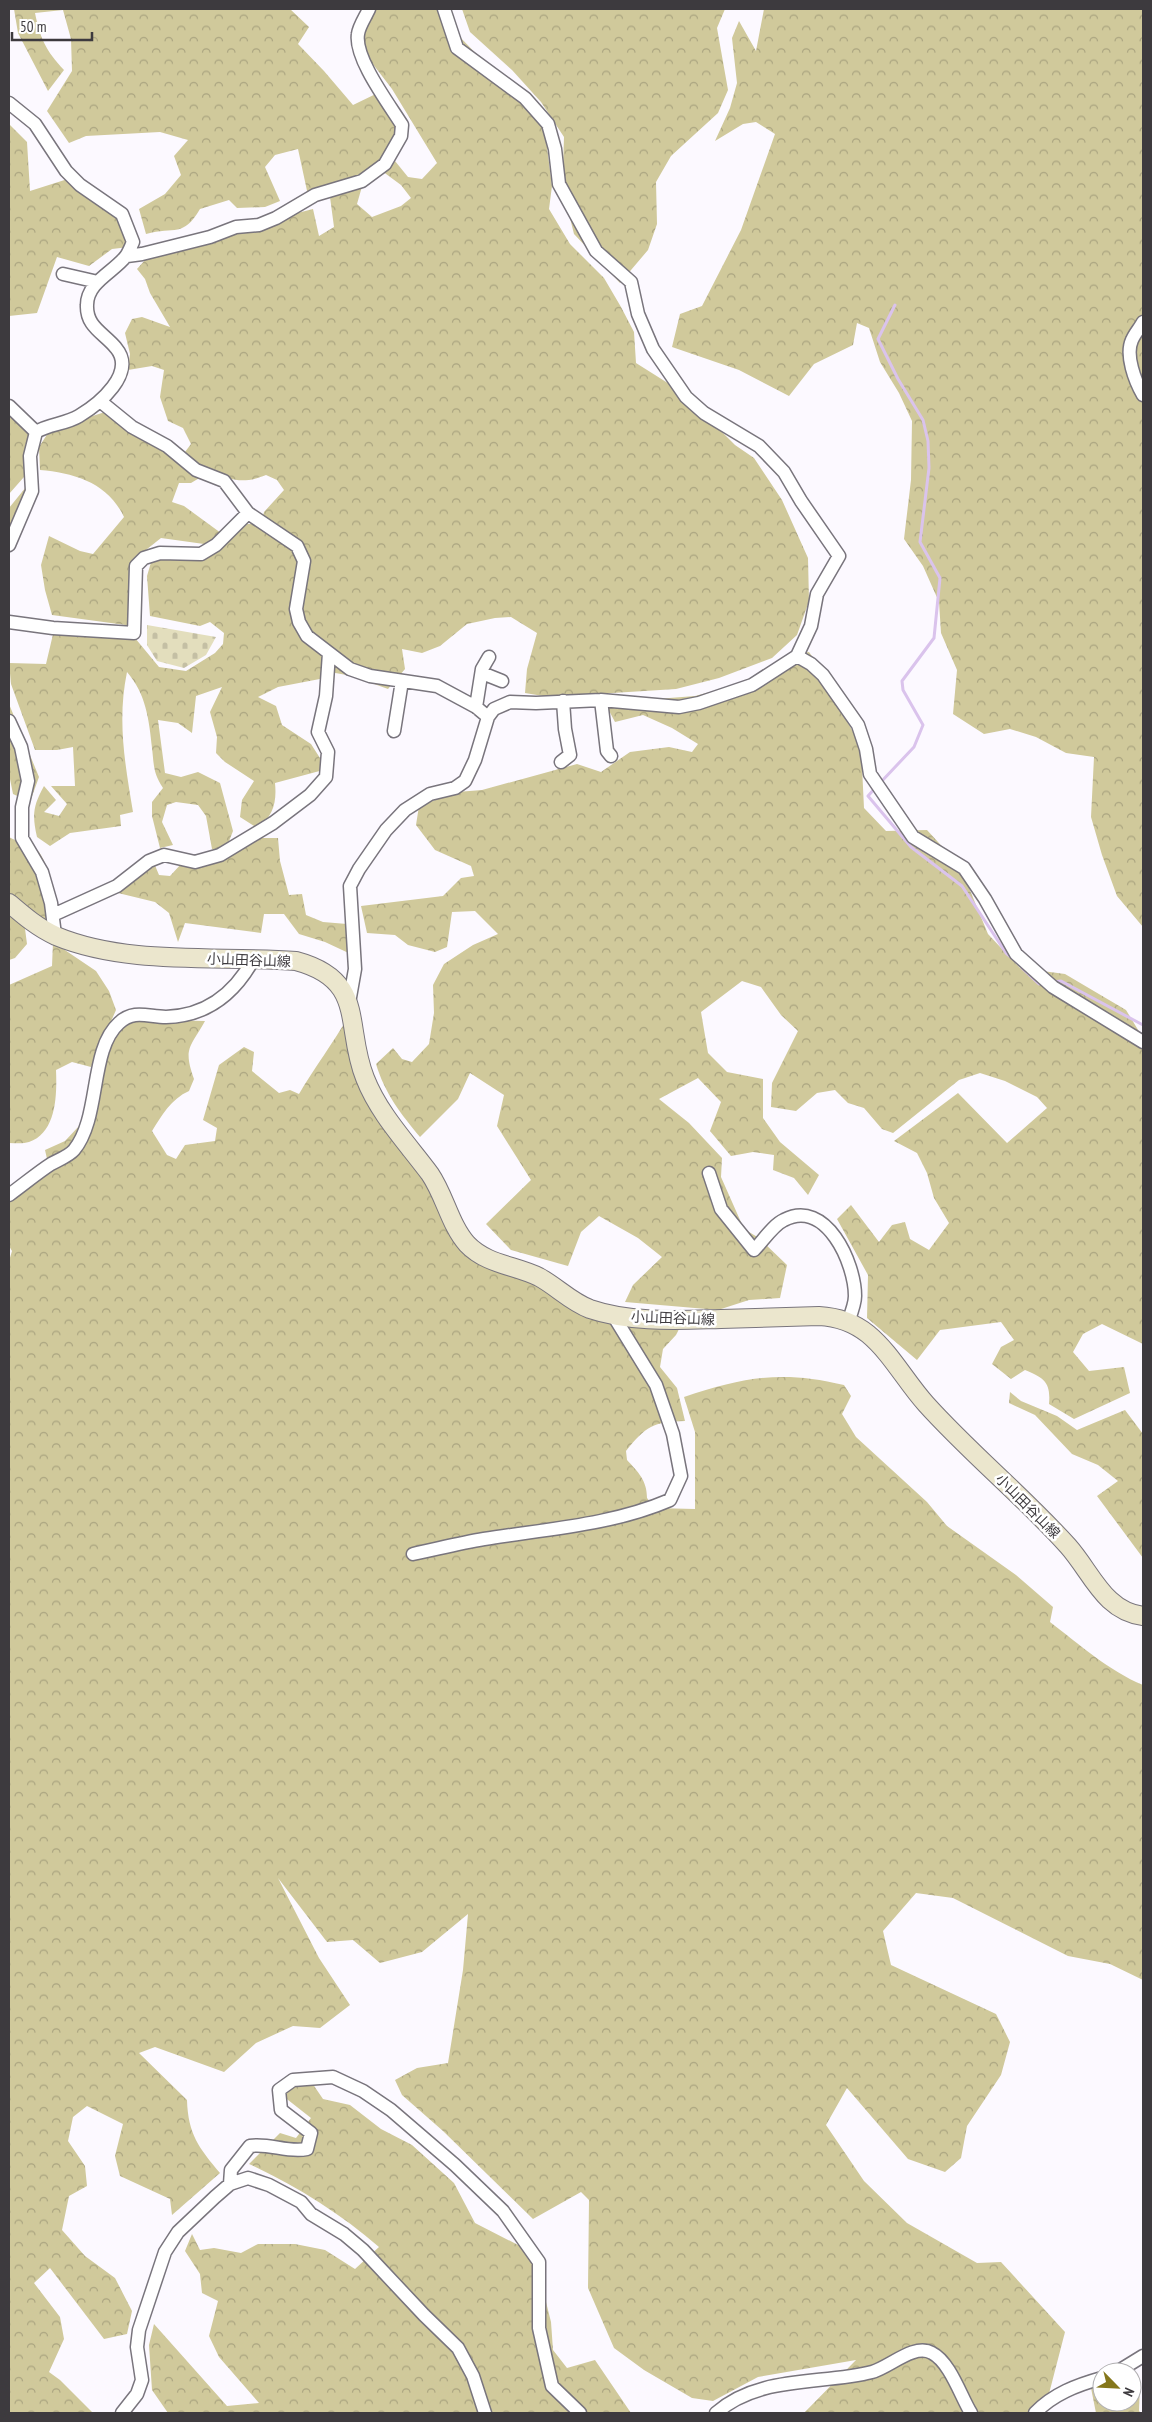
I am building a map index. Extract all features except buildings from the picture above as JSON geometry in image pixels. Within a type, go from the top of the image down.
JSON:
[{"type":"main road","name":"小山田谷山線","points":[[9,903],[55,935],[105,951],[296,961],[318,968],[330,976],[338,985],[349,1003],[364,1076],[374,1100],[431,1176],[467,1244],[481,1255],[499,1264],[538,1276],[584,1306],[613,1315],[673,1320],[819,1316],[832,1317],[848,1322],[874,1339],[925,1403],[1069,1547],[1112,1604],[1129,1613],[1143,1616]]},
{"type":"street","points":[[127,256],[210,237],[236,227],[259,225],[285,214],[315,195],[362,181],[385,164],[401,136],[402,125],[366,66],[359,46],[358,34],[369,9]]},
{"type":"street","points":[[349,1003],[355,969],[350,886],[359,869],[386,830],[405,810],[430,794],[456,788],[465,781],[475,760],[488,717],[494,709],[510,702],[601,700],[679,707],[699,703],[752,685],[797,656],[811,626],[817,594],[839,556],[801,501],[784,472],[759,446],[704,413],[686,398],[653,349],[638,314],[631,282],[596,251],[559,184],[555,149],[548,124],[525,98],[457,48],[444,9]]},
{"type":"street","points":[[9,103],[35,124],[66,171],[80,184],[122,214],[133,242],[127,256],[98,282],[89,294],[86,305],[88,319],[100,334],[117,348],[122,364],[120,378],[100,401],[78,417],[45,426],[36,432],[30,456],[32,491],[9,545]]},
{"type":"street","points":[[63,274],[98,282]]},
{"type":"street","points":[[1143,322],[1132,341],[1130,350],[1131,361],[1143,395]]},
{"type":"street","points":[[100,401],[132,427],[167,446],[196,470],[224,481],[248,513],[297,546],[304,561],[296,609],[299,622],[307,636],[350,669],[370,676],[437,686],[476,707],[488,717]]},
{"type":"street","points":[[9,406],[36,432]]},
{"type":"street","points":[[9,622],[53,628],[134,633],[136,566],[144,558],[160,552],[201,554],[216,545],[248,513]]},
{"type":"street","points":[[53,915],[117,886],[149,861],[164,855],[195,862],[220,854],[273,823],[310,795],[326,777],[328,752],[318,732],[326,696],[329,653]]},
{"type":"street","points":[[797,656],[823,674],[858,725],[866,749],[870,774],[913,836],[964,868],[985,899],[1016,954],[1053,987],[1143,1042]]},
{"type":"street","points":[[476,707],[482,673],[489,657]]},
{"type":"street","points":[[482,673],[502,681]]},
{"type":"street","points":[[394,731],[402,681]]},
{"type":"street","points":[[601,700],[607,751],[611,756]]},
{"type":"street","points":[[561,762],[570,755],[564,729],[563,702]]},
{"type":"street","points":[[9,721],[21,747],[28,781],[22,807],[22,838],[42,872],[51,903],[55,935]]},
{"type":"street","points":[[9,1196],[50,1164],[74,1151],[82,1136],[92,1107],[105,1044],[119,1023],[133,1013],[165,1017],[190,1015],[220,1001],[245,974],[253,960]]},
{"type":"street","points":[[709,1173],[721,1209],[754,1250],[784,1220],[802,1215],[816,1219],[836,1236],[852,1272],[855,1297],[848,1322]]},
{"type":"street","points":[[413,1554],[483,1539],[561,1528],[640,1513],[670,1500],[681,1476],[673,1434],[656,1385],[613,1315]]},
{"type":"street","points":[[230,2184],[231,2170],[250,2146],[262,2145],[294,2152],[307,2149],[311,2133],[281,2110],[280,2090],[293,2080],[333,2077],[363,2092],[390,2110],[455,2165],[503,2210],[539,2262],[539,2328],[552,2386],[580,2413]]},
{"type":"street","points":[[122,2413],[137,2394],[142,2380],[138,2347],[139,2330],[165,2252],[186,2223],[230,2184],[248,2178],[269,2185],[301,2202],[311,2214],[344,2234],[363,2250],[424,2316],[458,2348],[473,2376],[485,2413]]},
{"type":"street","points":[[716,2413],[735,2400],[767,2386],[873,2372],[891,2365],[912,2352],[922,2350],[933,2353],[943,2364],[959,2387],[971,2413]]},
{"type":"street","points":[[1034,2413],[1044,2403],[1066,2390],[1092,2381]]},
{"type":"green space","points":[[14,9],[290,9],[309,27],[298,44],[353,105],[384,90],[398,116],[395,148],[375,164],[354,177],[309,200],[298,149],[275,155],[265,167],[280,201],[265,207],[237,208],[229,200],[200,209],[194,218],[183,228],[146,234],[139,209],[165,194],[181,175],[174,156],[188,140],[160,132],[86,136],[69,143],[47,111],[72,71],[71,39],[63,10],[35,13],[45,44],[64,70],[48,91],[18,33]]},
{"type":"green space","points":[[369,9],[446,9],[457,34],[544,124],[552,186],[549,209],[570,244],[604,278],[621,307],[634,332],[636,363],[682,392],[735,445],[754,458],[782,500],[808,558],[809,601],[797,635],[772,658],[719,678],[676,689],[549,697],[525,693],[527,669],[537,633],[511,617],[495,618],[467,624],[440,646],[422,653],[402,649],[405,669],[388,689],[352,676],[330,672],[325,678],[278,687],[258,697],[276,706],[282,725],[311,744],[327,769],[275,783],[273,809],[267,819],[257,828],[240,817],[242,800],[254,781],[225,762],[216,753],[217,737],[210,712],[222,687],[196,696],[192,733],[178,723],[158,720],[165,773],[181,777],[198,772],[220,783],[233,831],[226,849],[212,849],[206,816],[198,805],[176,802],[167,805],[162,822],[173,845],[160,848],[152,816],[152,802],[163,788],[154,769],[146,707],[138,689],[127,672],[122,725],[133,812],[120,815],[121,826],[70,833],[50,846],[37,837],[34,811],[44,786],[56,800],[44,812],[59,816],[67,804],[51,786],[75,786],[73,747],[57,750],[35,750],[11,684],[9,663],[46,664],[54,630],[135,638],[159,667],[186,671],[215,653],[223,644],[224,633],[210,622],[200,626],[150,616],[147,576],[152,559],[224,544],[247,524],[261,524],[264,512],[284,490],[277,480],[266,475],[251,480],[238,480],[211,471],[191,483],[179,483],[172,502],[184,506],[225,536],[204,544],[161,538],[132,561],[133,626],[52,615],[41,565],[49,536],[80,551],[93,554],[124,517],[117,505],[100,488],[78,477],[40,470],[39,447],[48,433],[105,412],[172,441],[185,452],[191,444],[183,428],[168,421],[160,397],[164,370],[152,366],[128,370],[130,354],[125,333],[132,319],[142,317],[170,327],[150,293],[145,279],[137,269],[154,250],[313,209],[319,236],[334,227],[330,197],[363,183],[357,204],[372,217],[401,206],[411,198],[401,185],[382,171],[395,161],[408,177],[422,179],[437,163],[392,89],[372,63],[361,39]]},
{"type":"green space","points":[[462,9],[725,9],[717,28],[728,90],[718,113],[671,156],[656,182],[657,224],[648,250],[620,283],[574,234],[566,202],[563,168],[564,137],[541,102],[512,70],[470,32]]},
{"type":"green space","points":[[764,9],[1143,9],[1143,927],[1117,896],[1091,817],[1094,757],[1066,753],[1036,737],[1010,729],[984,734],[953,714],[957,670],[941,633],[939,602],[923,566],[904,539],[911,480],[912,421],[899,393],[880,362],[869,328],[857,323],[853,345],[814,364],[789,396],[739,370],[672,347],[680,314],[702,306],[741,230],[775,134],[756,122],[743,124],[715,141],[730,108],[737,83],[732,38],[739,21],[756,51]]},
{"type":"green space","points":[[9,124],[27,142],[30,191],[74,177],[126,215],[129,247],[112,249],[89,266],[57,257],[37,313],[9,316]]},
{"type":"green space","points":[[9,398],[26,417],[30,433],[25,446],[24,477],[9,494]]},
{"type":"green space","points":[[26,487],[22,512],[9,538],[9,508]]},
{"type":"green space","points":[[147,625],[216,637],[206,655],[184,668],[157,661],[147,645]]},
{"type":"green space","points":[[809,652],[831,683],[839,707],[861,746],[864,808],[886,831],[927,830],[960,866],[988,934],[1020,968],[1065,974],[1126,1010],[1143,1038],[1143,1344],[1102,1324],[1083,1334],[1073,1352],[1089,1371],[1124,1367],[1130,1393],[1074,1419],[1049,1404],[1049,1391],[1041,1378],[1025,1370],[1011,1379],[992,1364],[1001,1347],[1014,1340],[1001,1322],[940,1330],[917,1360],[867,1318],[868,1275],[837,1219],[851,1205],[879,1242],[892,1225],[905,1222],[910,1239],[929,1250],[949,1223],[934,1198],[927,1173],[917,1153],[894,1141],[958,1093],[1007,1143],[1047,1108],[1037,1097],[1005,1081],[980,1073],[959,1080],[893,1133],[882,1129],[864,1108],[848,1103],[835,1090],[817,1093],[796,1111],[771,1107],[772,1083],[798,1031],[781,1015],[761,987],[742,981],[701,1012],[708,1053],[727,1072],[763,1079],[763,1118],[780,1142],[819,1175],[808,1195],[794,1178],[773,1170],[774,1155],[753,1152],[731,1156],[710,1131],[721,1102],[698,1078],[659,1099],[689,1123],[722,1158],[721,1177],[744,1229],[759,1238],[787,1265],[780,1298],[749,1300],[718,1310],[625,1302],[633,1285],[662,1257],[638,1238],[599,1216],[581,1232],[568,1266],[511,1250],[486,1224],[531,1180],[497,1126],[504,1095],[470,1073],[458,1099],[420,1137],[394,1103],[384,1085],[376,1064],[393,1048],[402,1059],[412,1062],[429,1044],[434,1013],[433,985],[444,964],[473,945],[498,934],[475,911],[452,912],[447,947],[435,952],[408,945],[395,935],[367,933],[361,906],[443,896],[461,878],[474,876],[471,866],[435,850],[416,825],[419,806],[457,792],[482,790],[577,764],[601,772],[630,752],[669,747],[692,752],[698,744],[672,728],[643,715],[615,722],[605,703],[695,696],[725,688],[775,668],[802,653]]},
{"type":"green space","points":[[9,704],[39,777],[30,802],[13,794],[9,774]]},
{"type":"green space","points":[[9,837],[34,848],[42,856],[49,874],[58,924],[24,921],[27,944],[15,958],[9,960]]},
{"type":"green space","points":[[261,838],[278,838],[280,861],[289,895],[302,894],[306,915],[323,922],[347,924],[346,933],[355,956],[325,942],[299,934],[284,914],[264,914],[261,933],[185,923],[178,942],[169,913],[155,902],[118,893],[154,863],[159,875],[170,876],[182,863],[204,865],[214,863],[233,855]]},
{"type":"green space","points":[[53,942],[96,971],[109,991],[116,1010],[91,1067],[72,1062],[56,1070],[55,1101],[50,1121],[45,1130],[29,1142],[9,1143],[9,985],[52,966]]},
{"type":"green space","points":[[349,1015],[369,1072],[459,1241],[554,1275],[597,1307],[681,1325],[676,1335],[663,1349],[660,1367],[677,1388],[685,1421],[658,1424],[651,1427],[639,1436],[626,1451],[627,1460],[641,1477],[647,1492],[647,1498],[655,1508],[695,1509],[695,1432],[684,1397],[745,1380],[763,1378],[801,1378],[844,1385],[851,1396],[842,1414],[856,1437],[927,1502],[947,1526],[1016,1575],[1053,1607],[1050,1622],[1106,1665],[1143,1685],[1143,1980],[1110,1964],[1068,1956],[953,1898],[916,1893],[883,1931],[891,1965],[996,2014],[1010,2042],[1001,2075],[967,2126],[961,2158],[945,2172],[908,2159],[847,2088],[826,2125],[864,2181],[907,2223],[977,2263],[1001,2262],[1065,2332],[1044,2413],[804,2413],[856,2360],[758,2377],[713,2401],[692,2398],[644,2370],[614,2348],[588,2288],[589,2200],[581,2192],[533,2219],[443,2131],[402,2095],[395,2080],[417,2068],[448,2063],[463,1970],[468,1914],[422,1952],[380,1963],[353,1940],[327,1942],[278,1878],[319,1958],[350,2005],[320,2028],[293,2026],[256,2043],[224,2072],[155,2047],[139,2053],[187,2100],[192,2131],[196,2140],[220,2173],[172,2215],[170,2199],[120,2176],[115,2156],[123,2124],[87,2106],[73,2117],[68,2141],[85,2166],[87,2186],[69,2196],[62,2230],[85,2256],[115,2278],[132,2311],[127,2334],[104,2339],[50,2268],[34,2283],[60,2317],[64,2339],[49,2372],[60,2380],[93,2413],[9,2413],[9,1261],[12,1251],[9,1246],[9,1195],[50,1172],[45,1150],[65,1141],[80,1125],[112,1043],[124,1025],[138,1017],[160,1020],[205,1021],[190,1048],[189,1061],[194,1079],[189,1091],[172,1103],[163,1113],[152,1131],[167,1155],[176,1159],[185,1145],[215,1141],[217,1128],[203,1120],[219,1065],[244,1047],[254,1052],[252,1071],[279,1093],[290,1090],[299,1094]]},
{"type":"green space","points":[[1010,1392],[1021,1401],[1057,1416],[1077,1430],[1125,1410],[1143,1434],[1143,1558],[1097,1496],[1118,1481],[1098,1465],[1072,1454],[1035,1415],[1009,1403]]},
{"type":"green space","points":[[306,2074],[323,2099],[350,2105],[381,2129],[412,2145],[454,2183],[475,2223],[520,2246],[539,2274],[551,2322],[553,2350],[567,2368],[595,2360],[631,2413],[168,2413],[152,2390],[149,2345],[154,2324],[227,2406],[259,2403],[219,2357],[209,2336],[218,2301],[202,2293],[200,2274],[185,2251],[192,2234],[200,2250],[214,2248],[241,2253],[258,2244],[295,2244],[325,2250],[355,2269],[379,2247],[317,2201],[249,2164],[280,2133],[296,2138],[311,2118],[283,2096]]},
{"type":"green space","points":[[1096,2412],[1141,2413],[1096,2413]]},
{"type":"waterway","points":[[881,782],[914,747],[923,725],[903,690],[902,681],[934,638],[940,578],[920,542],[929,468],[928,441],[923,420],[898,379],[878,339],[895,305]]},
{"type":"waterway","points":[[876,787],[868,796],[911,847],[962,886],[1006,953],[1012,958]]},
{"type":"waterway","points":[[1022,968],[1039,984],[1042,983]]},
{"type":"waterway","points":[[1053,982],[1061,981],[1143,1025]]}]
